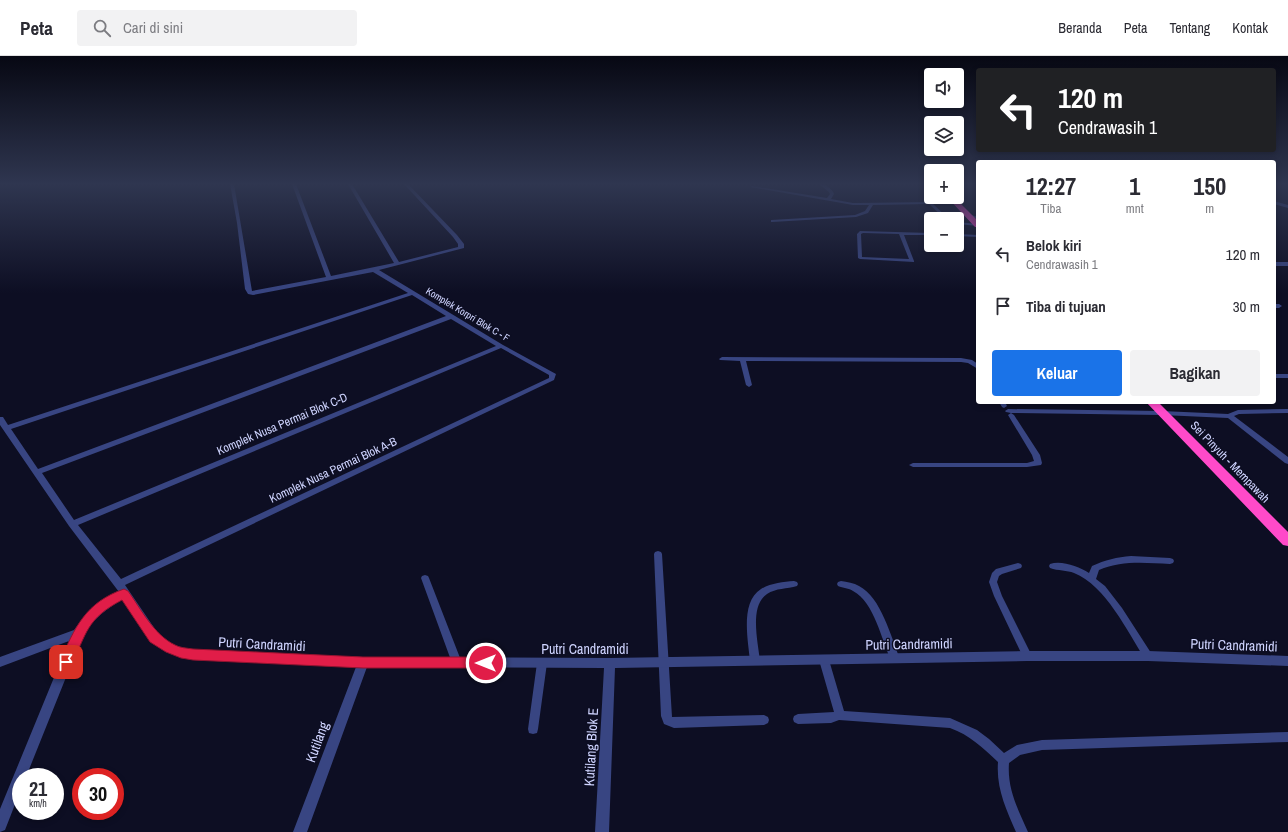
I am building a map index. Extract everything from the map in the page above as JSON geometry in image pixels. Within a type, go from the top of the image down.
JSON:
[{"type":"highway","name":"Sei Pinyuh - Mempawah","points":[[1154,404],[1287,538]]},
{"type":"street","points":[[239,220],[250,293],[264,292],[374,270],[462,247],[455,236],[440,220]]},
{"type":"street","points":[[307,220],[329,278]]},
{"type":"street","points":[[371,220],[397,264]]},
{"type":"street","points":[[1276,264],[1288,264]]},
{"type":"street","name":"Komplek Korpri Blok C - F","points":[[374,270],[501,346],[553,374]]},
{"type":"street","points":[[2,423],[412,293]]},
{"type":"street","points":[[37,472],[452,316]]},
{"type":"street","name":"Komplek Nusa Permai Blok C-D","points":[[72,524],[501,346]]},
{"type":"street","name":"Komplek Nusa Permai Blok A-B","points":[[0,825],[78,633],[94,612],[121,589],[548,382],[552,379],[553,374]]},
{"type":"street","points":[[1276,376],[1288,376]]},
{"type":"street","points":[[1162,413],[1230,416],[1238,412],[1288,412]]},
{"type":"street","points":[[1230,416],[1288,461]]},
{"type":"street","name":"Putri Candramidi","points":[[2,423],[72,524],[121,589],[155,638],[170,649],[181,652],[193,654],[363,662],[457,663],[664,663],[1027,656],[1148,656],[1288,661]]},
{"type":"street","points":[[0,662],[78,633]]},
{"type":"street","name":"Kutilang","points":[[300,832],[363,662]]},
{"type":"street","name":"Kutilang Blok E","points":[[602,832],[610,663]]},
{"type":"lane","points":[[772,221],[785,220]]},
{"type":"lane","points":[[964,224],[976,225]]},
{"type":"lane","points":[[901,233],[912,261],[860,258],[860,232],[901,233],[924,234]]},
{"type":"lane","points":[[964,235],[976,236]]},
{"type":"lane","points":[[722,360],[961,360],[970,361],[976,366]]},
{"type":"lane","points":[[743,360],[749,385]]},
{"type":"lane","points":[[1006,408],[1162,413]]},
{"type":"lane","points":[[913,465],[1027,465],[1038,463],[1036,455],[1006,408]]},
{"type":"lane","points":[[658,554],[666,716],[668,721],[674,723],[764,720]]},
{"type":"lane","points":[[1092,579],[1095,568],[1106,563],[1126,559],[1170,561]]},
{"type":"lane","points":[[1018,566],[1000,570],[994,575],[993,582],[998,596],[1027,656]]},
{"type":"lane","points":[[1053,566],[1070,568],[1092,579],[1103,588],[1148,656]]},
{"type":"lane","points":[[425,578],[457,663]]},
{"type":"lane","points":[[755,661],[751,609],[757,598],[767,589],[780,585],[794,584]]},
{"type":"lane","points":[[841,584],[856,588],[863,593],[872,604],[895,659]]},
{"type":"lane","points":[[824,660],[839,715]]},
{"type":"lane","points":[[533,729],[542,663]]},
{"type":"lane","points":[[798,719],[831,718],[839,715],[950,723],[965,728],[976,734],[1004,760]]},
{"type":"lane","points":[[1022,832],[1005,793],[1002,771],[1004,760],[1017,750],[1042,744],[1288,738]]},
{"type":"route","points":[[66,662],[78,633],[88,618],[105,604],[124,594],[155,638],[170,649],[181,652],[193,654],[363,662],[486,663]]}]
